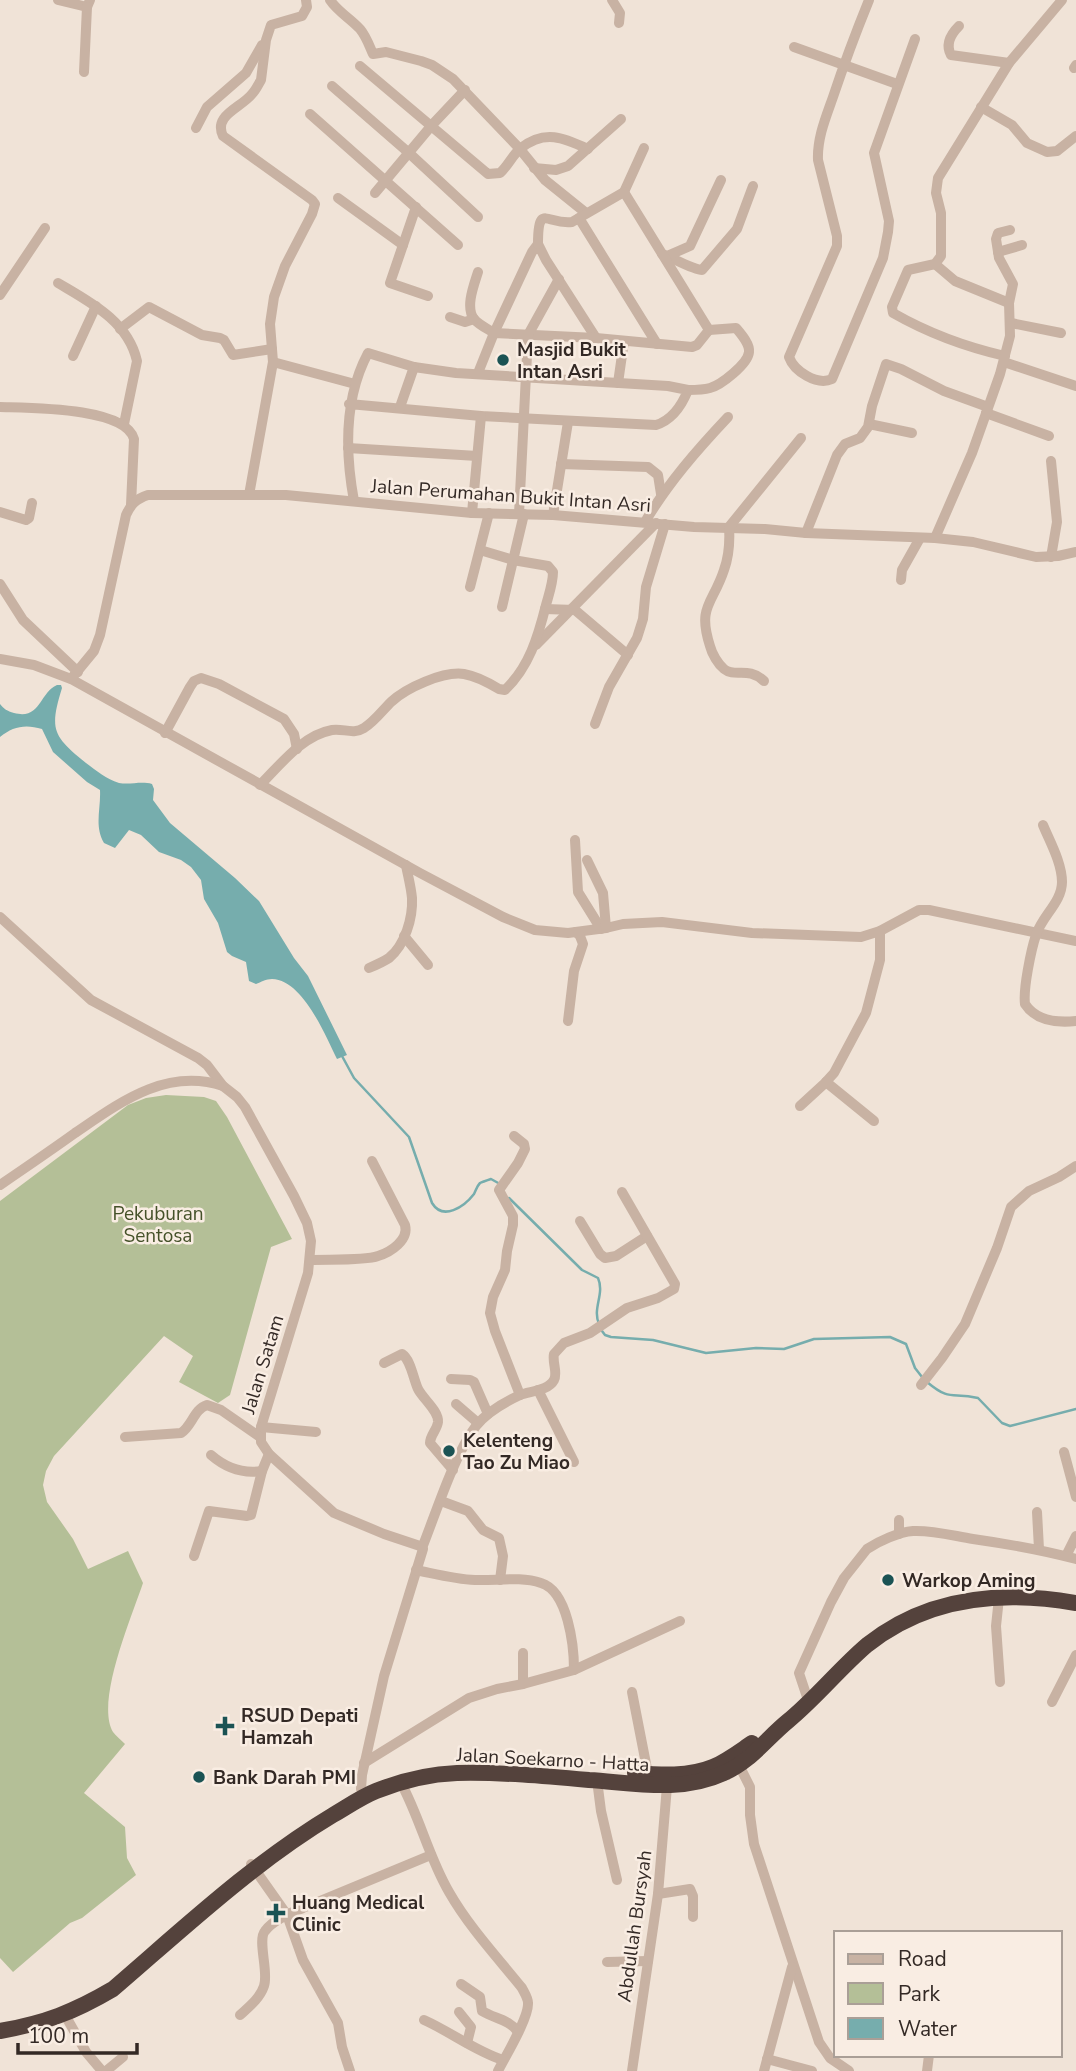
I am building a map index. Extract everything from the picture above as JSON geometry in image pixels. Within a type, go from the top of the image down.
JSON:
[{"type":"highway","name":"Jalan Soekarno - Hatta","points":[[0,2031],[65,2015],[113,1989],[252,1866],[304,1824],[361,1789],[390,1777],[450,1764],[648,1774],[699,1772],[719,1765],[756,1740],[874,1634],[917,1605],[969,1591],[1046,1590],[1076,1594]]},
{"type":"highway","name":"Jalan Soekarno - Hatta","points":[[0,2021],[48,2011],[103,1984],[127,1967],[201,1902],[306,1831],[376,1791],[423,1777],[455,1773],[667,1786],[704,1781],[739,1765],[802,1710],[861,1651],[890,1628],[916,1615],[966,1600],[1046,1599],[1076,1603]]},
{"type":"street","points":[[58,0],[89,4],[84,72]]},
{"type":"street","points":[[249,495],[273,362],[270,324],[274,297],[285,266],[315,204],[223,136],[219,129],[225,116],[250,97],[261,80],[266,40],[271,25],[302,16],[305,13],[306,0]]},
{"type":"street","points":[[330,0],[365,35],[373,54],[386,52],[432,65],[465,90],[520,148],[534,169],[583,215],[657,344]]},
{"type":"street","points":[[612,0],[621,13],[619,23]]},
{"type":"street","points":[[869,0],[844,65],[817,150],[837,246],[789,357],[793,364],[817,381],[832,379],[883,258],[889,221],[874,156],[915,38]]},
{"type":"street","points":[[1062,0],[1009,63],[945,166],[935,186],[941,213],[941,258],[935,264],[913,268],[907,272],[892,307],[893,313],[914,326],[1076,386]]},
{"type":"street","points":[[959,26],[951,34],[949,41],[951,55],[1009,63]]},
{"type":"street","points":[[196,128],[207,107],[246,73],[266,40]]},
{"type":"street","points":[[794,47],[897,84]]},
{"type":"street","points":[[360,66],[488,174],[500,173],[520,148],[550,136],[561,137],[588,149]]},
{"type":"street","points":[[332,86],[478,217]]},
{"type":"street","points":[[375,193],[465,90]]},
{"type":"street","points":[[981,107],[1013,125],[1027,143],[1047,152],[1055,152],[1076,136]]},
{"type":"street","points":[[310,114],[458,245]]},
{"type":"street","points":[[534,169],[562,169],[574,162],[621,119]]},
{"type":"street","points":[[596,338],[541,252],[538,244],[539,223],[541,219],[551,218],[567,223],[624,192],[644,148]]},
{"type":"street","points":[[665,255],[690,246],[721,180]]},
{"type":"street","points":[[665,255],[696,270],[704,268],[737,229],[753,186]]},
{"type":"street","points":[[624,192],[709,330]]},
{"type":"street","points":[[338,198],[402,245]]},
{"type":"street","points":[[416,207],[390,284],[428,296]]},
{"type":"street","points":[[0,295],[45,228]]},
{"type":"street","points":[[935,538],[972,453],[1005,359],[1011,323],[1009,303],[1012,282],[1000,262],[997,235],[1010,230]]},
{"type":"street","points":[[478,373],[531,252],[538,244]]},
{"type":"street","points":[[998,252],[1022,245]]},
{"type":"street","points":[[935,264],[956,281],[1009,303]]},
{"type":"street","points":[[354,501],[348,448],[349,404],[368,354],[414,367],[456,373],[668,386],[688,390],[704,390],[719,384],[735,372],[748,355],[748,347],[737,329],[732,327],[709,330],[694,346],[494,333],[474,319],[471,301],[478,272]]},
{"type":"street","points":[[502,607],[521,514],[528,335],[559,279]]},
{"type":"street","points":[[58,283],[115,321],[135,352],[137,361],[124,424]]},
{"type":"street","points":[[73,356],[96,306]]},
{"type":"street","points":[[120,329],[149,307],[202,335],[224,340],[233,355],[272,349]]},
{"type":"street","points":[[450,317],[465,322],[474,319]]},
{"type":"street","points":[[1011,323],[1061,333]]},
{"type":"street","points":[[618,383],[624,341]]},
{"type":"street","points":[[273,362],[355,384]]},
{"type":"street","points":[[806,533],[837,455],[845,444],[864,434],[869,424],[886,364],[1049,436]]},
{"type":"street","points":[[400,407],[414,367]]},
{"type":"street","points":[[349,404],[524,419],[656,425],[670,417],[684,400],[688,390]]},
{"type":"street","points":[[0,407],[70,409],[124,424],[133,433],[131,505],[123,525],[100,635],[94,651],[74,676]]},
{"type":"street","points":[[472,513],[481,416]]},
{"type":"street","points":[[661,494],[728,417]]},
{"type":"street","points":[[553,515],[568,422]]},
{"type":"street","points":[[869,424],[912,433]]},
{"type":"street","points":[[764,681],[751,673],[725,670],[711,651],[704,616],[726,566],[730,542],[729,527],[801,438]]},
{"type":"street","points":[[348,448],[477,456]]},
{"type":"street","points":[[1051,461],[1057,522],[1051,557]]},
{"type":"street","points":[[561,464],[650,468],[658,475],[661,494],[640,630],[609,687],[595,724]]},
{"type":"street","name":"Jalan Perumahan Bukit Intan Asri","points":[[131,505],[148,495],[286,495],[472,513],[553,515],[806,533],[935,538],[988,545],[1032,557],[1051,557],[1076,552]]},
{"type":"street","points":[[0,512],[26,520],[29,519],[32,503]]},
{"type":"street","points":[[470,587],[489,513]]},
{"type":"street","points":[[532,650],[655,523]]},
{"type":"street","points":[[901,580],[902,570],[920,538]]},
{"type":"street","points":[[260,785],[297,748],[335,729],[353,732],[362,729],[392,700],[413,686],[451,675],[465,674],[505,690],[523,668],[537,640],[553,579],[552,570],[548,566],[513,560],[480,550]]},
{"type":"street","points":[[0,584],[23,620],[74,676],[166,733],[260,785],[406,865],[535,930],[576,932],[623,924],[662,922],[752,933],[861,937],[880,931],[919,910],[945,912],[1076,941]]},
{"type":"street","points":[[545,609],[578,611],[628,655]]},
{"type":"street","points":[[0,659],[74,676]]},
{"type":"street","points":[[166,733],[190,687],[194,681],[201,678],[219,684],[284,719],[294,734],[297,748]]},
{"type":"street","points":[[1043,825],[1062,881],[1060,893],[1036,933],[1024,1000],[1026,1007],[1045,1019],[1076,1021]]},
{"type":"street","points":[[575,840],[578,892],[604,929]]},
{"type":"street","points":[[587,860],[603,893],[604,929]]},
{"type":"street","points":[[369,968],[390,957],[404,936],[412,900],[406,865]]},
{"type":"street","name":"Jalan Satam","points":[[0,917],[91,1000],[188,1051],[207,1065],[223,1086],[246,1107],[294,1196],[309,1232],[308,1273],[260,1432],[263,1447],[334,1513],[422,1548]]},
{"type":"street","points":[[800,1106],[834,1073],[866,1013],[880,960],[880,931]]},
{"type":"street","points":[[568,1021],[574,971],[583,944],[576,932]]},
{"type":"street","points":[[404,936],[428,965]]},
{"type":"street","points":[[0,1185],[113,1107],[137,1094],[175,1082],[223,1086]]},
{"type":"street","points":[[826,1082],[874,1122]]},
{"type":"street","points":[[514,1136],[524,1144],[525,1149],[500,1194],[513,1216],[513,1225],[505,1270],[493,1297],[490,1313],[520,1395]]},
{"type":"street","points":[[310,1260],[376,1257],[395,1247],[405,1237],[405,1225],[372,1161]]},
{"type":"street","points":[[921,1385],[965,1324],[1011,1207],[1029,1191],[1076,1166]]},
{"type":"street","points":[[361,1789],[364,1763],[384,1676],[422,1548],[471,1433],[488,1414],[520,1395],[538,1390],[553,1381],[553,1358],[557,1349],[590,1333],[627,1308],[661,1297],[676,1287],[622,1192]]},
{"type":"street","points":[[580,1221],[605,1258],[616,1256],[647,1236]]},
{"type":"street","points":[[384,1363],[402,1354],[407,1358],[419,1391],[437,1417],[430,1443],[453,1470]]},
{"type":"street","points":[[451,1379],[473,1381],[488,1414]]},
{"type":"street","points":[[538,1390],[574,1462]]},
{"type":"street","points":[[456,1404],[478,1423]]},
{"type":"street","points":[[125,1437],[181,1433],[201,1408],[207,1405],[260,1432],[316,1432]]},
{"type":"street","points":[[1065,1452],[1076,1497]]},
{"type":"street","points":[[194,1556],[209,1511],[251,1515],[269,1454]]},
{"type":"street","points":[[211,1455],[235,1469],[262,1471]]},
{"type":"street","points":[[441,1501],[468,1511],[483,1530],[499,1538],[503,1556],[500,1580]]},
{"type":"street","points":[[1037,1512],[1039,1549]]},
{"type":"street","points":[[898,1520],[899,1534]]},
{"type":"street","points":[[807,1697],[799,1673],[844,1578],[867,1549],[912,1531],[1039,1549],[1071,1557],[1076,1535]]},
{"type":"street","points":[[416,1570],[455,1578],[542,1583],[559,1600],[567,1618],[574,1670]]},
{"type":"street","points":[[999,1598],[996,1626],[1000,1682]]},
{"type":"street","points":[[364,1763],[469,1698],[574,1670],[680,1621]]},
{"type":"street","points":[[523,1653],[523,1684]]},
{"type":"street","points":[[1052,1702],[1076,1655]]},
{"type":"street","points":[[632,1692],[648,1774]]},
{"type":"street","points":[[739,1765],[750,1787],[754,1844],[820,2042],[830,2058],[849,2071]]},
{"type":"street","points":[[597,1780],[601,1811],[617,1880]]},
{"type":"street","points":[[401,1783],[450,1893],[522,1988],[528,2000],[518,2032],[498,2071]]},
{"type":"street","name":"Abdullah Bursyah","points":[[632,2071],[658,1894],[667,1786]]},
{"type":"street","points":[[240,2015],[256,2000],[266,1981],[263,1933],[287,1915],[431,1855]]},
{"type":"street","points":[[252,1866],[287,1915],[303,1960],[338,2023],[350,2071]]},
{"type":"street","points":[[658,1894],[690,1889],[693,1896],[693,1917]]},
{"type":"street","points":[[607,1962],[648,1961]]},
{"type":"street","points":[[764,2071],[793,1964]]},
{"type":"street","points":[[461,1984],[480,1997],[482,2011],[509,2022],[518,2032]]},
{"type":"street","points":[[459,2012],[471,2025],[467,2043]]},
{"type":"street","points":[[65,2015],[86,2052],[104,2071],[123,2057]]},
{"type":"street","points":[[424,2020],[485,2054],[503,2060]]},
{"type":"street","points":[[767,2059],[812,2071]]},
{"type":"green space","name":"Pekuburan Sentosa","points":[[166,1095],[204,1097],[216,1101],[292,1239],[271,1247],[230,1395],[218,1403],[179,1382],[193,1356],[164,1336],[54,1456],[46,1471],[43,1485],[47,1502],[73,1539],[88,1569],[128,1551],[143,1583],[117,1659],[109,1701],[109,1718],[113,1732],[125,1744],[84,1793],[125,1827],[127,1858],[136,1875],[82,1918],[70,1923],[13,1972],[0,1958],[0,1201],[128,1105],[146,1098]]},
{"type":"water","points":[[57,685],[62,688],[55,723],[66,746],[102,775],[119,783],[152,784],[153,800],[170,823],[259,901],[308,976],[347,1055],[337,1059],[312,1010],[294,989],[272,979],[256,984],[249,981],[246,962],[227,952],[218,923],[204,899],[201,880],[191,867],[159,852],[141,835],[129,830],[115,848],[104,843],[99,824],[100,790],[53,752],[42,729],[20,727],[0,737],[0,704],[14,713],[30,713]]},
{"type":"waterway","points":[[342,1056],[354,1078],[409,1137],[432,1203],[437,1208],[447,1211],[459,1207],[470,1199],[482,1182],[491,1179],[500,1184]]},
{"type":"waterway","points":[[509,1198],[582,1270],[598,1278],[599,1324]]},
{"type":"waterway","points":[[602,1331],[611,1337],[653,1340],[706,1353],[756,1348],[784,1349],[814,1339],[890,1337],[906,1344],[915,1368],[922,1377]]},
{"type":"waterway","points":[[927,1382],[947,1394],[978,1398],[1002,1423],[1010,1426],[1076,1409]]},
{"type":"place","name":"Masjid Bukit Intan Asri","points":[[503,360]]},
{"type":"place","name":"Kelenteng Tao Zu Miao","points":[[449,1451]]},
{"type":"place","name":"Warkop Aming","points":[[888,1580]]},
{"type":"place","name":"RSUD Depati Hamzah","points":[[225,1726]]},
{"type":"place","name":"Bank Darah PMI","points":[[199,1777]]},
{"type":"place","name":"Huang Medical Clinic","points":[[276,1913]]}]
